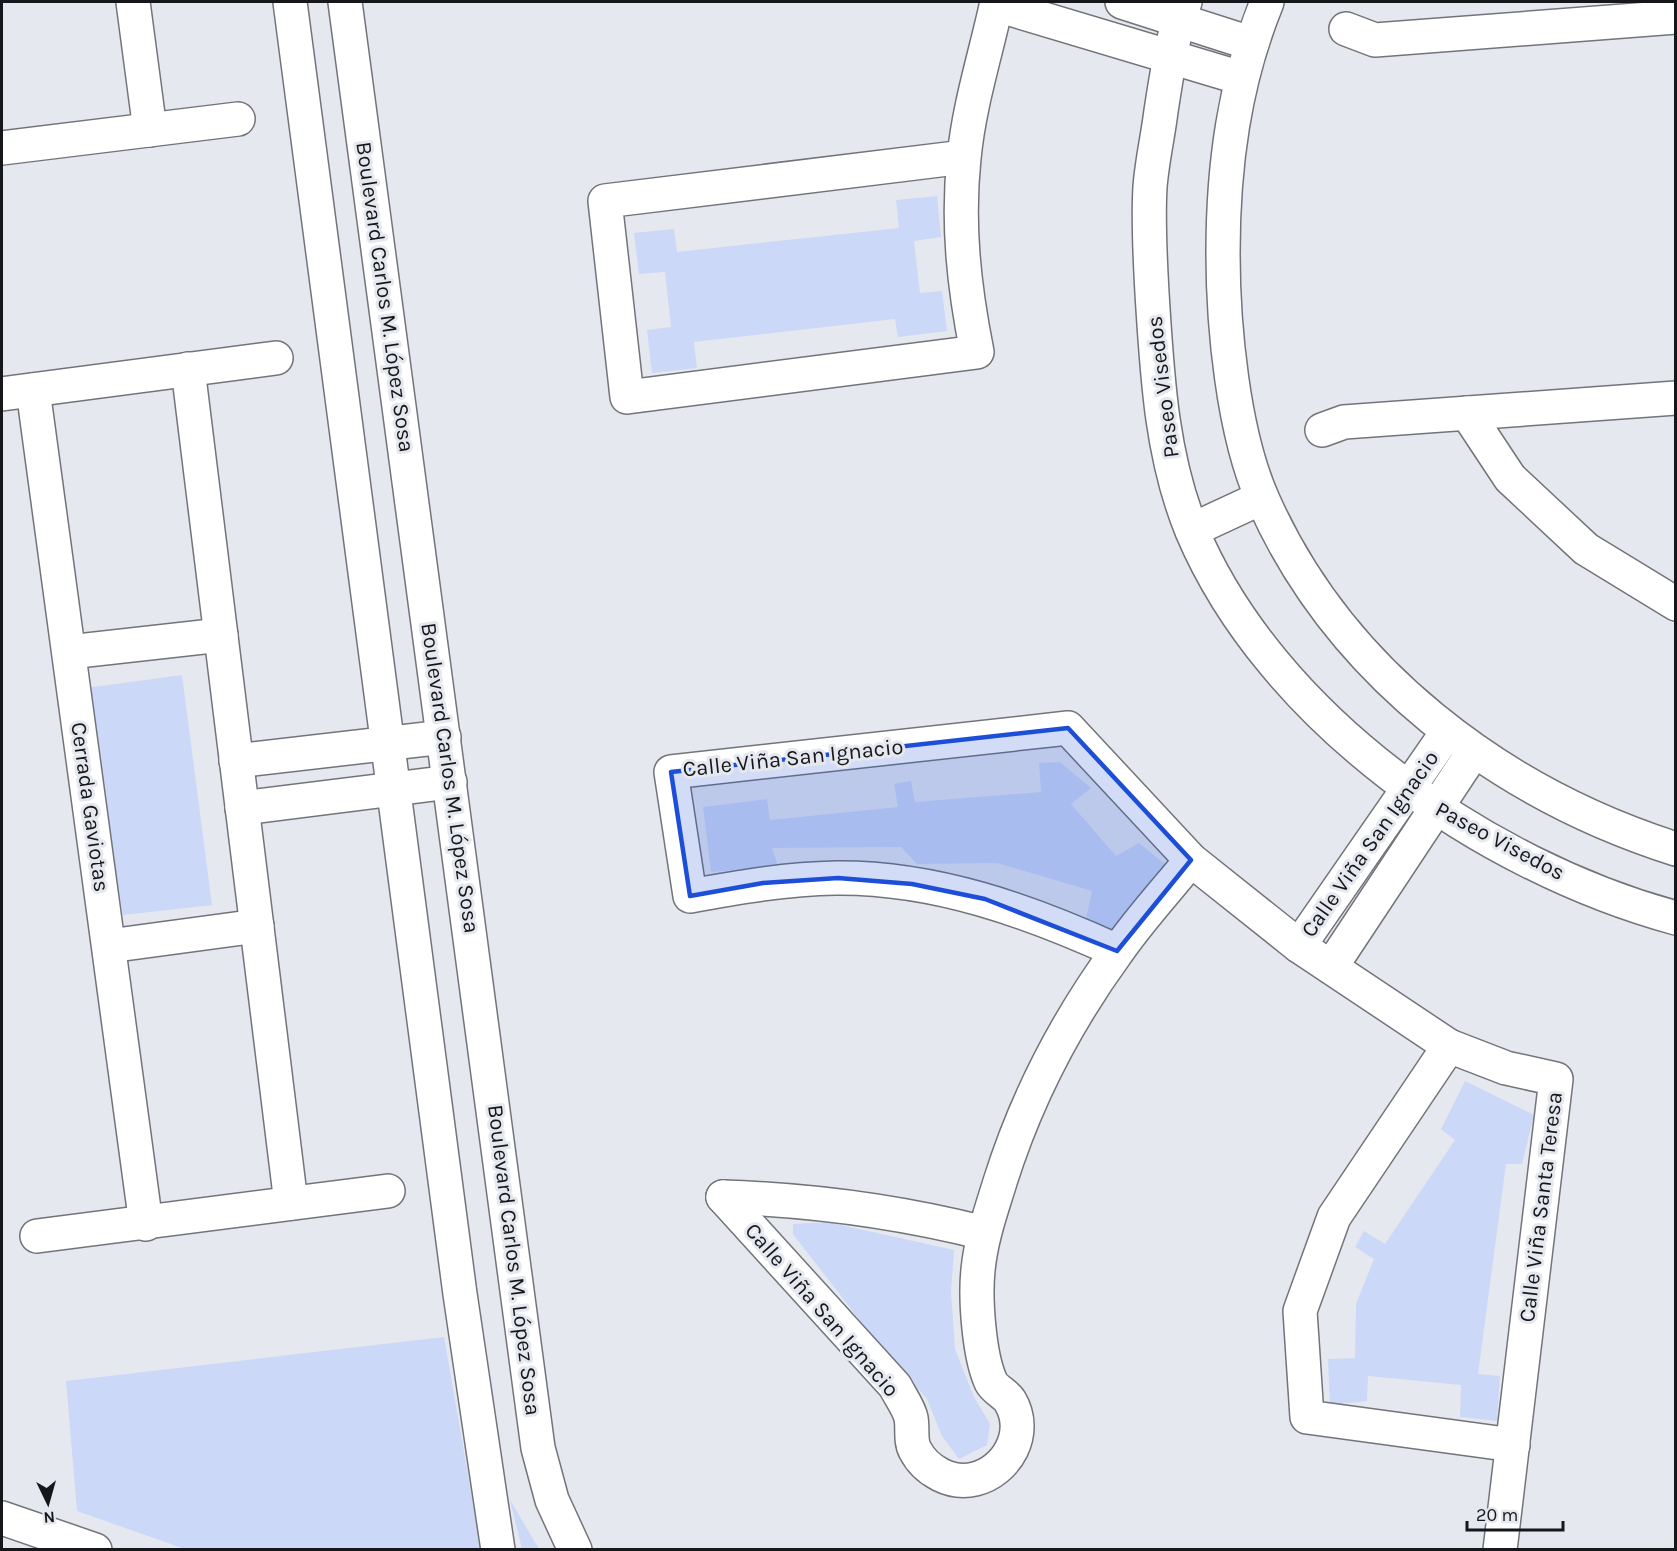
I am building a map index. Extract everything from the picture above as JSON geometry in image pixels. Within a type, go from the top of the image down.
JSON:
[{"type":"street","points":[[133,2],[150,130]]},
{"type":"street","points":[[290,2],[459,1282],[498,1550]]},
{"type":"street","name":"Boulevard Carlos M. López Sosa","points":[[345,2],[538,1448],[552,1500],[575,1550]]},
{"type":"street","points":[[1122,2],[1182,10],[1250,43]]},
{"type":"street","points":[[1267,2],[1250,43],[1241,78],[1229,140],[1223,197],[1223,296],[1238,418],[1262,498],[1290,554],[1326,609],[1386,677],[1448,731],[1474,751],[1543,795],[1623,832],[1676,849]]},
{"type":"street","points":[[964,157],[605,201],[627,397],[977,352],[966,296],[960,228],[964,157],[997,3],[1241,78]]},
{"type":"street","name":"Paseo Visedos","points":[[1182,10],[1169,56],[1150,188],[1151,273],[1162,415],[1174,473],[1192,530],[1225,596],[1275,665],[1338,731],[1436,808],[1506,850],[1590,888],[1676,918]]},
{"type":"street","points":[[1346,29],[1376,40],[1515,15],[1676,17]]},
{"type":"street","points":[[2,148],[238,119]]},
{"type":"street","points":[[2,394],[276,358]]},
{"type":"street","points":[[188,369],[291,1203]]},
{"type":"street","name":"Cerrada Gaviotas","points":[[33,390],[146,1224]]},
{"type":"street","points":[[1322,430],[1344,422],[1676,398]]},
{"type":"street","points":[[1467,413],[1510,478],[1586,549],[1676,604]]},
{"type":"street","points":[[1192,530],[1262,498]]},
{"type":"street","points":[[69,652],[221,635]]},
{"type":"street","name":"Calle Viña San Ignacio","points":[[984,1233],[920,1216],[855,1206],[789,1199],[723,1197],[895,1386],[911,1417],[914,1448],[933,1472],[963,1482],[990,1475],[1011,1454],[1017,1428],[1010,1401],[992,1383],[982,1345],[977,1295],[984,1233],[1007,1159],[1037,1084],[1077,1012],[1117,951],[1055,923],[985,899],[912,884],[838,878],[763,883],[690,896],[671,772],[1068,728],[1191,860],[1299,946],[1448,731]]},
{"type":"street","points":[[236,762],[444,737]]},
{"type":"street","points":[[1331,967],[1474,751]]},
{"type":"street","points":[[242,808],[450,782]]},
{"type":"street","points":[[1117,951],[1191,860]]},
{"type":"street","points":[[109,946],[257,926]]},
{"type":"street","name":"Calle Viña Santa Teresa","points":[[1299,946],[1449,1046],[1506,1068],[1556,1079],[1500,1550]]},
{"type":"street","points":[[1449,1046],[1334,1217],[1300,1311],[1307,1417],[1513,1445]]},
{"type":"street","points":[[37,1236],[146,1224],[388,1191]]},
{"type":"street","points":[[2,1518],[95,1550]]},
{"type":"highlighted area","points":[[1068,728],[1191,860],[1117,951],[985,899],[912,884],[838,878],[763,883],[690,896],[671,772]]},
{"type":"shaded area","points":[[937,196],[941,237],[914,241],[920,293],[942,291],[947,331],[898,337],[895,319],[694,342],[697,368],[652,373],[647,330],[671,327],[665,272],[639,274],[634,233],[674,229],[677,252],[899,228],[896,200]]},
{"type":"shaded area","points":[[182,675],[212,905],[123,915],[86,688]]},
{"type":"shaded area","points":[[1060,762],[1091,788],[1071,804],[1116,856],[1139,843],[1166,865],[1115,931],[1086,919],[1092,891],[997,863],[917,864],[901,847],[772,848],[778,866],[711,872],[703,807],[767,799],[770,820],[898,807],[894,784],[911,781],[915,802],[1041,792],[1039,763]]},
{"type":"shaded area","points":[[1465,1081],[1534,1115],[1522,1164],[1506,1164],[1478,1374],[1500,1376],[1497,1421],[1460,1417],[1461,1385],[1368,1376],[1367,1401],[1330,1405],[1328,1359],[1355,1358],[1356,1304],[1374,1259],[1355,1247],[1364,1231],[1385,1244],[1455,1140],[1441,1129]]},
{"type":"shaded area","points":[[827,1222],[954,1250],[951,1292],[955,1349],[974,1397],[990,1424],[987,1445],[959,1459],[942,1436],[927,1399],[869,1332],[793,1234],[793,1224]]},
{"type":"shaded area","points":[[444,1337],[481,1549],[185,1549],[77,1511],[66,1381]]},
{"type":"shaded area","points":[[510,1500],[539,1549],[522,1549]]}]
